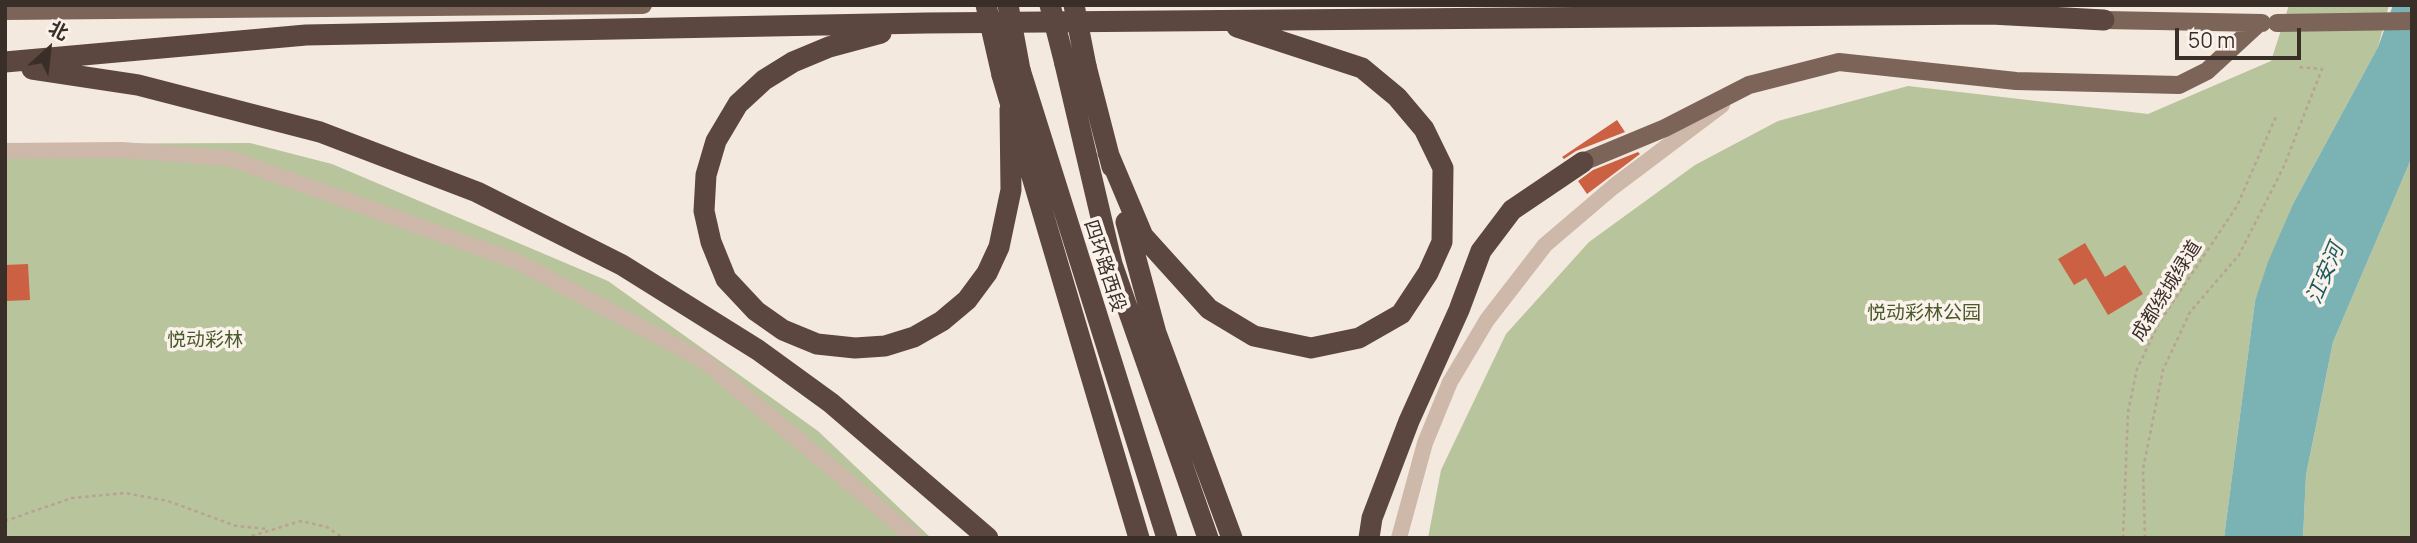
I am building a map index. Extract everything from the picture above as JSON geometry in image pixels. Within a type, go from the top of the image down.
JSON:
[{"type":"highway","points":[[926,23],[866,36],[793,62],[764,79],[738,104],[713,152],[706,175],[704,211],[711,242],[726,279],[756,311],[783,330],[817,344],[855,348],[885,346],[914,337],[943,321],[967,300],[987,273],[999,247],[1011,190],[1011,72],[986,5]]},
{"type":"highway","name":"四环路西段","points":[[1007,5],[1011,72],[1075,254],[1167,538]]},
{"type":"highway","name":"四环路西段","points":[[1050,5],[1075,65],[1112,264],[1208,538]]},
{"type":"highway","points":[[1074,5],[1075,65],[1143,236],[1209,309],[1254,336],[1311,348],[1359,338],[1401,314],[1428,273],[1442,242],[1443,168],[1424,130],[1397,97],[1362,68],[1222,22]]},
{"type":"highway","points":[[5,64],[306,35],[926,23],[1991,14],[2105,20]]},
{"type":"highway","points":[[5,64],[138,85],[320,132],[477,192],[622,265],[758,350],[851,419],[988,538]]},
{"type":"highway","points":[[1010,109],[1139,538]]},
{"type":"highway","points":[[1108,153],[1156,333],[1232,538]]},
{"type":"highway","points":[[1369,538],[1373,518],[1409,421],[1459,310],[1482,251],[1512,211],[1583,162]]},
{"type":"main road","points":[[5,11],[643,5]]},
{"type":"main road","points":[[2105,20],[2258,24],[2412,21]]},
{"type":"main road","points":[[1583,162],[1665,128],[1749,85],[1839,62],[2016,81],[2179,85],[2207,71],[2258,24]]},
{"type":"street","points":[[1399,538],[1425,443],[1450,382],[1487,320],[1545,245],[1613,187],[1749,85]]},
{"type":"street","points":[[5,151],[122,150],[229,158],[516,261],[703,360],[915,538]]},
{"type":"path","points":[[2145,538],[2143,469],[2163,370],[2190,312],[2239,255],[2284,166],[2322,69],[2298,67]]},
{"type":"path","name":"成都绕城绿道","points":[[2123,538],[2128,412],[2137,369],[2159,323],[2237,206],[2277,114]]},
{"type":"path","points":[[5,521],[72,498],[124,493],[168,502],[236,526],[268,529]]},
{"type":"path","points":[[245,538],[301,521],[327,527],[343,538]]},
{"type":"green space","name":"悦动彩林公园","points":[[2289,5],[2389,5],[2378,47],[2294,202],[2255,301],[2224,538],[1428,538],[1441,470],[1506,334],[1589,242],[1695,165],[1778,121],[1908,86],[2148,114],[2271,61]]},
{"type":"green space","name":"悦动彩林","points":[[250,143],[332,164],[608,281],[818,431],[931,538],[5,538],[5,144]]},
{"type":"green space","points":[[2412,157],[2412,538],[2303,538],[2306,475],[2333,342]]},
{"type":"water","name":"江安河","points":[[2393,5],[2412,5],[2412,157],[2333,342],[2306,475],[2303,538],[2224,538],[2255,301],[2268,262],[2294,202],[2378,47]]},
{"type":"building","points":[[1617,120],[1625,132],[1576,151],[1564,159],[1562,157]]},
{"type":"building","points":[[1638,152],[1640,154],[1587,194],[1578,181],[1593,170]]},
{"type":"building","points":[[2085,243],[2105,277],[2125,265],[2143,294],[2108,315],[2086,278],[2074,285],[2058,259]]},
{"type":"building","points":[[28,264],[30,300],[5,301],[5,265]]}]
